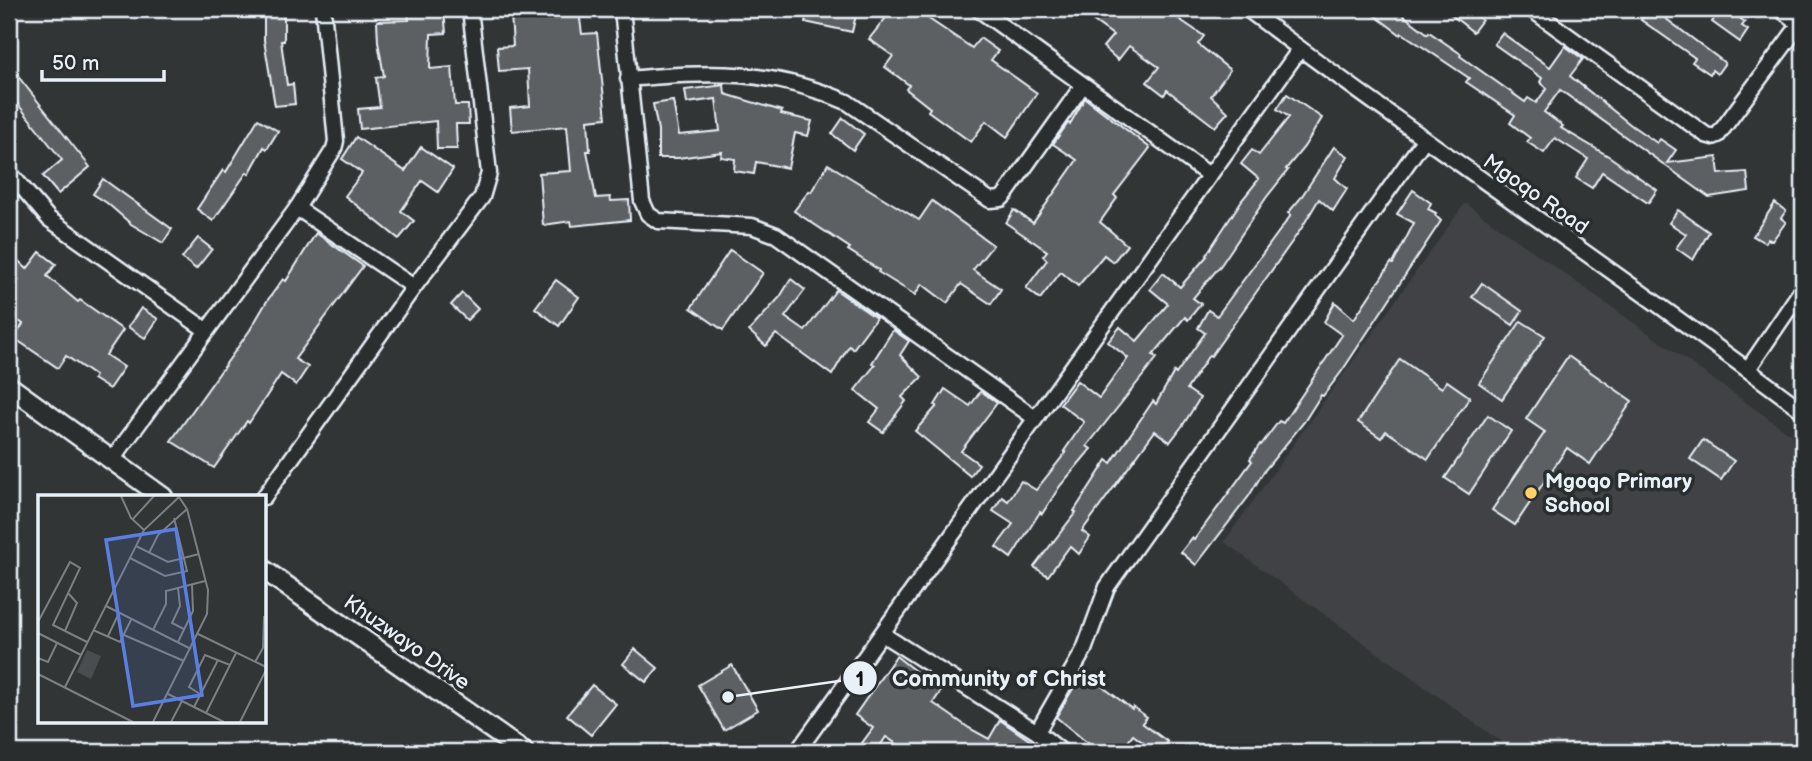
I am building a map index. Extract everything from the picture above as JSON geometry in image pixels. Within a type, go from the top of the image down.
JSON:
[{"type":"street","points":[[112,460],[297,208],[336,141],[323,9]]},
{"type":"street","points":[[265,495],[482,197],[487,186],[489,173],[470,9]]},
{"type":"street","points":[[622,9],[642,201],[648,214],[658,221],[752,226],[776,235],[1035,418]]},
{"type":"street","points":[[978,9],[1209,175]]},
{"type":"street","name":"Mgoqo Road","points":[[1247,9],[1424,140],[1748,369],[1803,411]]},
{"type":"street","points":[[1531,9],[1706,135],[1713,137],[1718,135],[1802,25],[1780,9]]},
{"type":"street","points":[[800,751],[1300,49]]},
{"type":"street","points":[[628,79],[723,73],[760,76],[827,93],[846,102],[990,200],[1000,199],[1005,195],[1083,85]]},
{"type":"street","points":[[1037,733],[1084,650],[1107,587],[1424,140]]},
{"type":"street","points":[[9,172],[49,219],[206,330]]},
{"type":"street","points":[[297,208],[414,287]]},
{"type":"street","points":[[1748,369],[1803,288]]},
{"type":"street","points":[[9,386],[160,495]]},
{"type":"street","name":"Khuzwayo Drive","points":[[266,571],[524,752]]},
{"type":"street","points":[[882,634],[1037,733],[1062,752]]},
{"type":"shaded area","name":"Mgoqo Primary School","points":[[1465,203],[1803,443],[1803,752],[1515,752],[1224,542]]},
{"type":"building","points":[[264,9],[284,9],[284,41],[281,41],[287,85],[293,84],[295,104],[275,106],[264,40]]},
{"type":"building","points":[[808,9],[829,9],[856,15],[852,32],[805,22]]},
{"type":"building","points":[[893,9],[914,9],[972,48],[980,38],[998,51],[991,60],[1037,93],[1007,137],[986,121],[971,142],[928,111],[930,108],[906,89],[909,85],[885,67],[893,56],[869,39]]},
{"type":"building","points":[[1077,9],[1172,9],[1181,15],[1179,19],[1204,36],[1198,44],[1230,70],[1211,96],[1228,112],[1215,127],[1167,90],[1164,95],[1147,82],[1159,67],[1129,46],[1118,60],[1103,47],[1113,35]]},
{"type":"building","points":[[1366,9],[1395,9],[1525,102],[1528,98],[1536,103],[1547,88],[1540,82],[1542,78],[1494,44],[1502,33],[1550,67],[1565,46],[1583,59],[1570,76],[1631,125],[1657,143],[1660,139],[1676,150],[1667,163],[1717,157],[1719,174],[1747,172],[1749,191],[1709,197],[1560,90],[1544,112],[1563,126],[1561,128],[1610,157],[1657,190],[1648,203],[1602,172],[1592,188],[1576,178],[1588,159],[1555,138],[1544,153],[1527,142],[1530,138],[1510,123],[1515,115],[1466,82],[1469,78],[1402,33],[1401,35]]},
{"type":"building","points":[[1444,9],[1467,9],[1482,20],[1473,32]]},
{"type":"building","points":[[1649,9],[1653,9],[1725,63],[1717,74],[1712,70],[1710,74],[1692,62],[1695,58],[1641,20]]},
{"type":"building","points":[[444,10],[446,33],[431,34],[430,69],[452,67],[455,105],[468,105],[469,124],[456,124],[457,149],[437,149],[436,121],[360,129],[358,109],[380,107],[376,78],[384,76],[377,21],[409,20],[408,13]]},
{"type":"building","points":[[1720,10],[1727,15],[1730,11],[1745,22],[1742,26],[1748,30],[1740,42],[1712,22]]},
{"type":"building","points":[[543,11],[544,17],[579,12],[582,34],[597,33],[606,118],[588,120],[590,151],[587,151],[596,198],[629,200],[630,220],[572,226],[571,221],[543,225],[539,173],[571,171],[567,126],[512,131],[510,108],[530,106],[528,69],[499,71],[497,47],[513,46],[511,14]]},
{"type":"building","points":[[9,65],[90,167],[58,194],[43,176],[62,160],[9,93]]},
{"type":"building","points":[[724,85],[725,94],[782,111],[781,114],[812,121],[808,136],[795,133],[788,168],[756,162],[754,174],[734,171],[735,159],[721,157],[722,152],[658,158],[658,130],[653,104],[673,101],[679,135],[720,131],[716,99],[687,103],[685,90]]},
{"type":"building","points":[[1287,94],[1322,118],[1221,265],[1193,298],[1201,304],[1188,320],[1185,317],[1153,355],[1157,358],[1087,446],[1091,449],[1060,486],[1042,514],[1040,512],[1011,558],[996,547],[1013,524],[993,511],[1002,497],[1008,501],[1021,481],[1036,490],[1066,452],[1064,451],[1084,422],[1060,404],[1077,381],[1099,398],[1128,358],[1108,342],[1120,327],[1137,341],[1168,304],[1150,289],[1163,273],[1180,287],[1207,256],[1242,200],[1259,179],[1241,164],[1252,150],[1259,155],[1289,117],[1277,109]]},
{"type":"building","points":[[1085,98],[1150,148],[1114,195],[1117,198],[1100,222],[1127,245],[1113,262],[1104,255],[1078,286],[1061,272],[1040,299],[1026,288],[1047,260],[1043,256],[1047,251],[1006,223],[1014,210],[1033,223],[1077,160],[1053,144],[1068,123],[1070,124]]},
{"type":"building","points":[[843,118],[864,134],[853,150],[832,134]]},
{"type":"building","points":[[258,119],[278,131],[213,221],[197,209],[223,170],[226,172]]},
{"type":"building","points":[[356,137],[405,171],[421,147],[453,169],[438,192],[422,181],[401,211],[414,221],[399,239],[345,196],[362,173],[342,159]]},
{"type":"building","points":[[1334,147],[1348,156],[1335,178],[1347,189],[1333,211],[1319,199],[1301,229],[1211,356],[1209,355],[1187,389],[1200,398],[1183,425],[1170,442],[1155,431],[1082,531],[1090,537],[1079,554],[1070,546],[1048,576],[1034,567],[1076,512],[1074,511],[1107,460],[1111,463],[1153,401],[1156,404],[1174,372],[1176,374],[1205,333],[1198,328],[1208,310],[1217,316],[1291,215],[1288,213]]},
{"type":"building","points":[[828,164],[919,220],[932,201],[993,245],[973,270],[1001,289],[991,304],[961,284],[947,303],[922,284],[915,295],[878,272],[879,270],[848,250],[850,248],[794,211],[809,191],[811,192]]},
{"type":"building","points":[[103,179],[172,229],[163,243],[131,224],[93,194]]},
{"type":"building","points":[[1413,190],[1431,203],[1428,209],[1436,213],[1441,221],[1342,371],[1323,396],[1321,395],[1304,422],[1264,471],[1249,496],[1196,565],[1181,552],[1192,538],[1194,540],[1252,461],[1250,459],[1260,444],[1279,421],[1283,423],[1342,335],[1324,322],[1335,302],[1354,319],[1391,263],[1393,264],[1414,223],[1397,214]]},
{"type":"building","points":[[1775,203],[1786,211],[1781,218],[1786,222],[1772,241],[1768,239],[1765,243],[1753,236]]},
{"type":"building","points":[[1678,210],[1709,232],[1693,260],[1676,248],[1686,234],[1669,223]]},
{"type":"building","points":[[316,233],[363,266],[295,359],[308,367],[296,385],[281,374],[249,423],[247,421],[214,468],[171,441],[250,330],[267,301],[283,279],[286,281]]},
{"type":"building","points":[[198,238],[212,249],[196,269],[182,258]]},
{"type":"building","points":[[730,250],[763,273],[723,330],[691,308]]},
{"type":"building","points":[[9,252],[27,269],[40,252],[56,264],[47,276],[78,302],[80,300],[123,330],[106,355],[124,367],[109,389],[66,356],[58,368],[14,338],[23,324],[9,314],[9,294],[19,280],[9,272]]},
{"type":"building","points":[[791,279],[805,290],[785,317],[805,331],[836,290],[876,318],[853,349],[849,346],[832,375],[776,334],[766,346],[749,331],[780,297]]},
{"type":"building","points":[[556,280],[579,297],[559,326],[535,308]]},
{"type":"building","points":[[1482,283],[1522,311],[1513,325],[1472,297]]},
{"type":"building","points":[[462,293],[478,309],[467,320],[451,305]]},
{"type":"building","points":[[141,308],[158,319],[145,338],[128,327]]},
{"type":"building","points":[[1521,321],[1545,336],[1502,399],[1479,383]]},
{"type":"building","points":[[893,330],[909,341],[900,355],[922,377],[902,397],[906,401],[883,432],[869,422],[879,409],[855,390],[875,365],[872,363]]},
{"type":"building","points":[[1568,356],[1632,401],[1590,464],[1567,448],[1515,525],[1492,510],[1545,432],[1526,419]]},
{"type":"building","points":[[1400,359],[1442,388],[1447,381],[1470,397],[1428,459],[1386,431],[1381,438],[1358,422]]},
{"type":"building","points":[[945,389],[970,406],[981,391],[997,403],[961,451],[979,464],[970,476],[915,431],[937,406],[935,405]]},
{"type":"building","points":[[1488,415],[1511,431],[1469,494],[1445,478]]},
{"type":"building","points":[[1703,440],[1734,461],[1721,480],[1690,459]]},
{"type":"building","points":[[635,649],[658,668],[646,682],[623,664]]},
{"type":"building","points":[[896,656],[929,682],[932,677],[945,685],[933,703],[969,728],[989,739],[1000,720],[1047,752],[909,752],[886,737],[876,752],[862,743],[873,728],[855,715]]},
{"type":"building","points":[[732,665],[758,710],[724,730],[698,685]]},
{"type":"building","points":[[1083,672],[1147,717],[1142,723],[1168,742],[1160,752],[1156,752],[1133,735],[1121,752],[1104,752],[1085,741],[1056,717]]},
{"type":"building","points":[[592,685],[616,704],[591,735],[567,715]]},
{"type":"place","name":"Mgoqo Primary School","points":[[1531,493]]},
{"type":"place","name":"Community of Christ","points":[[728,697]]}]
